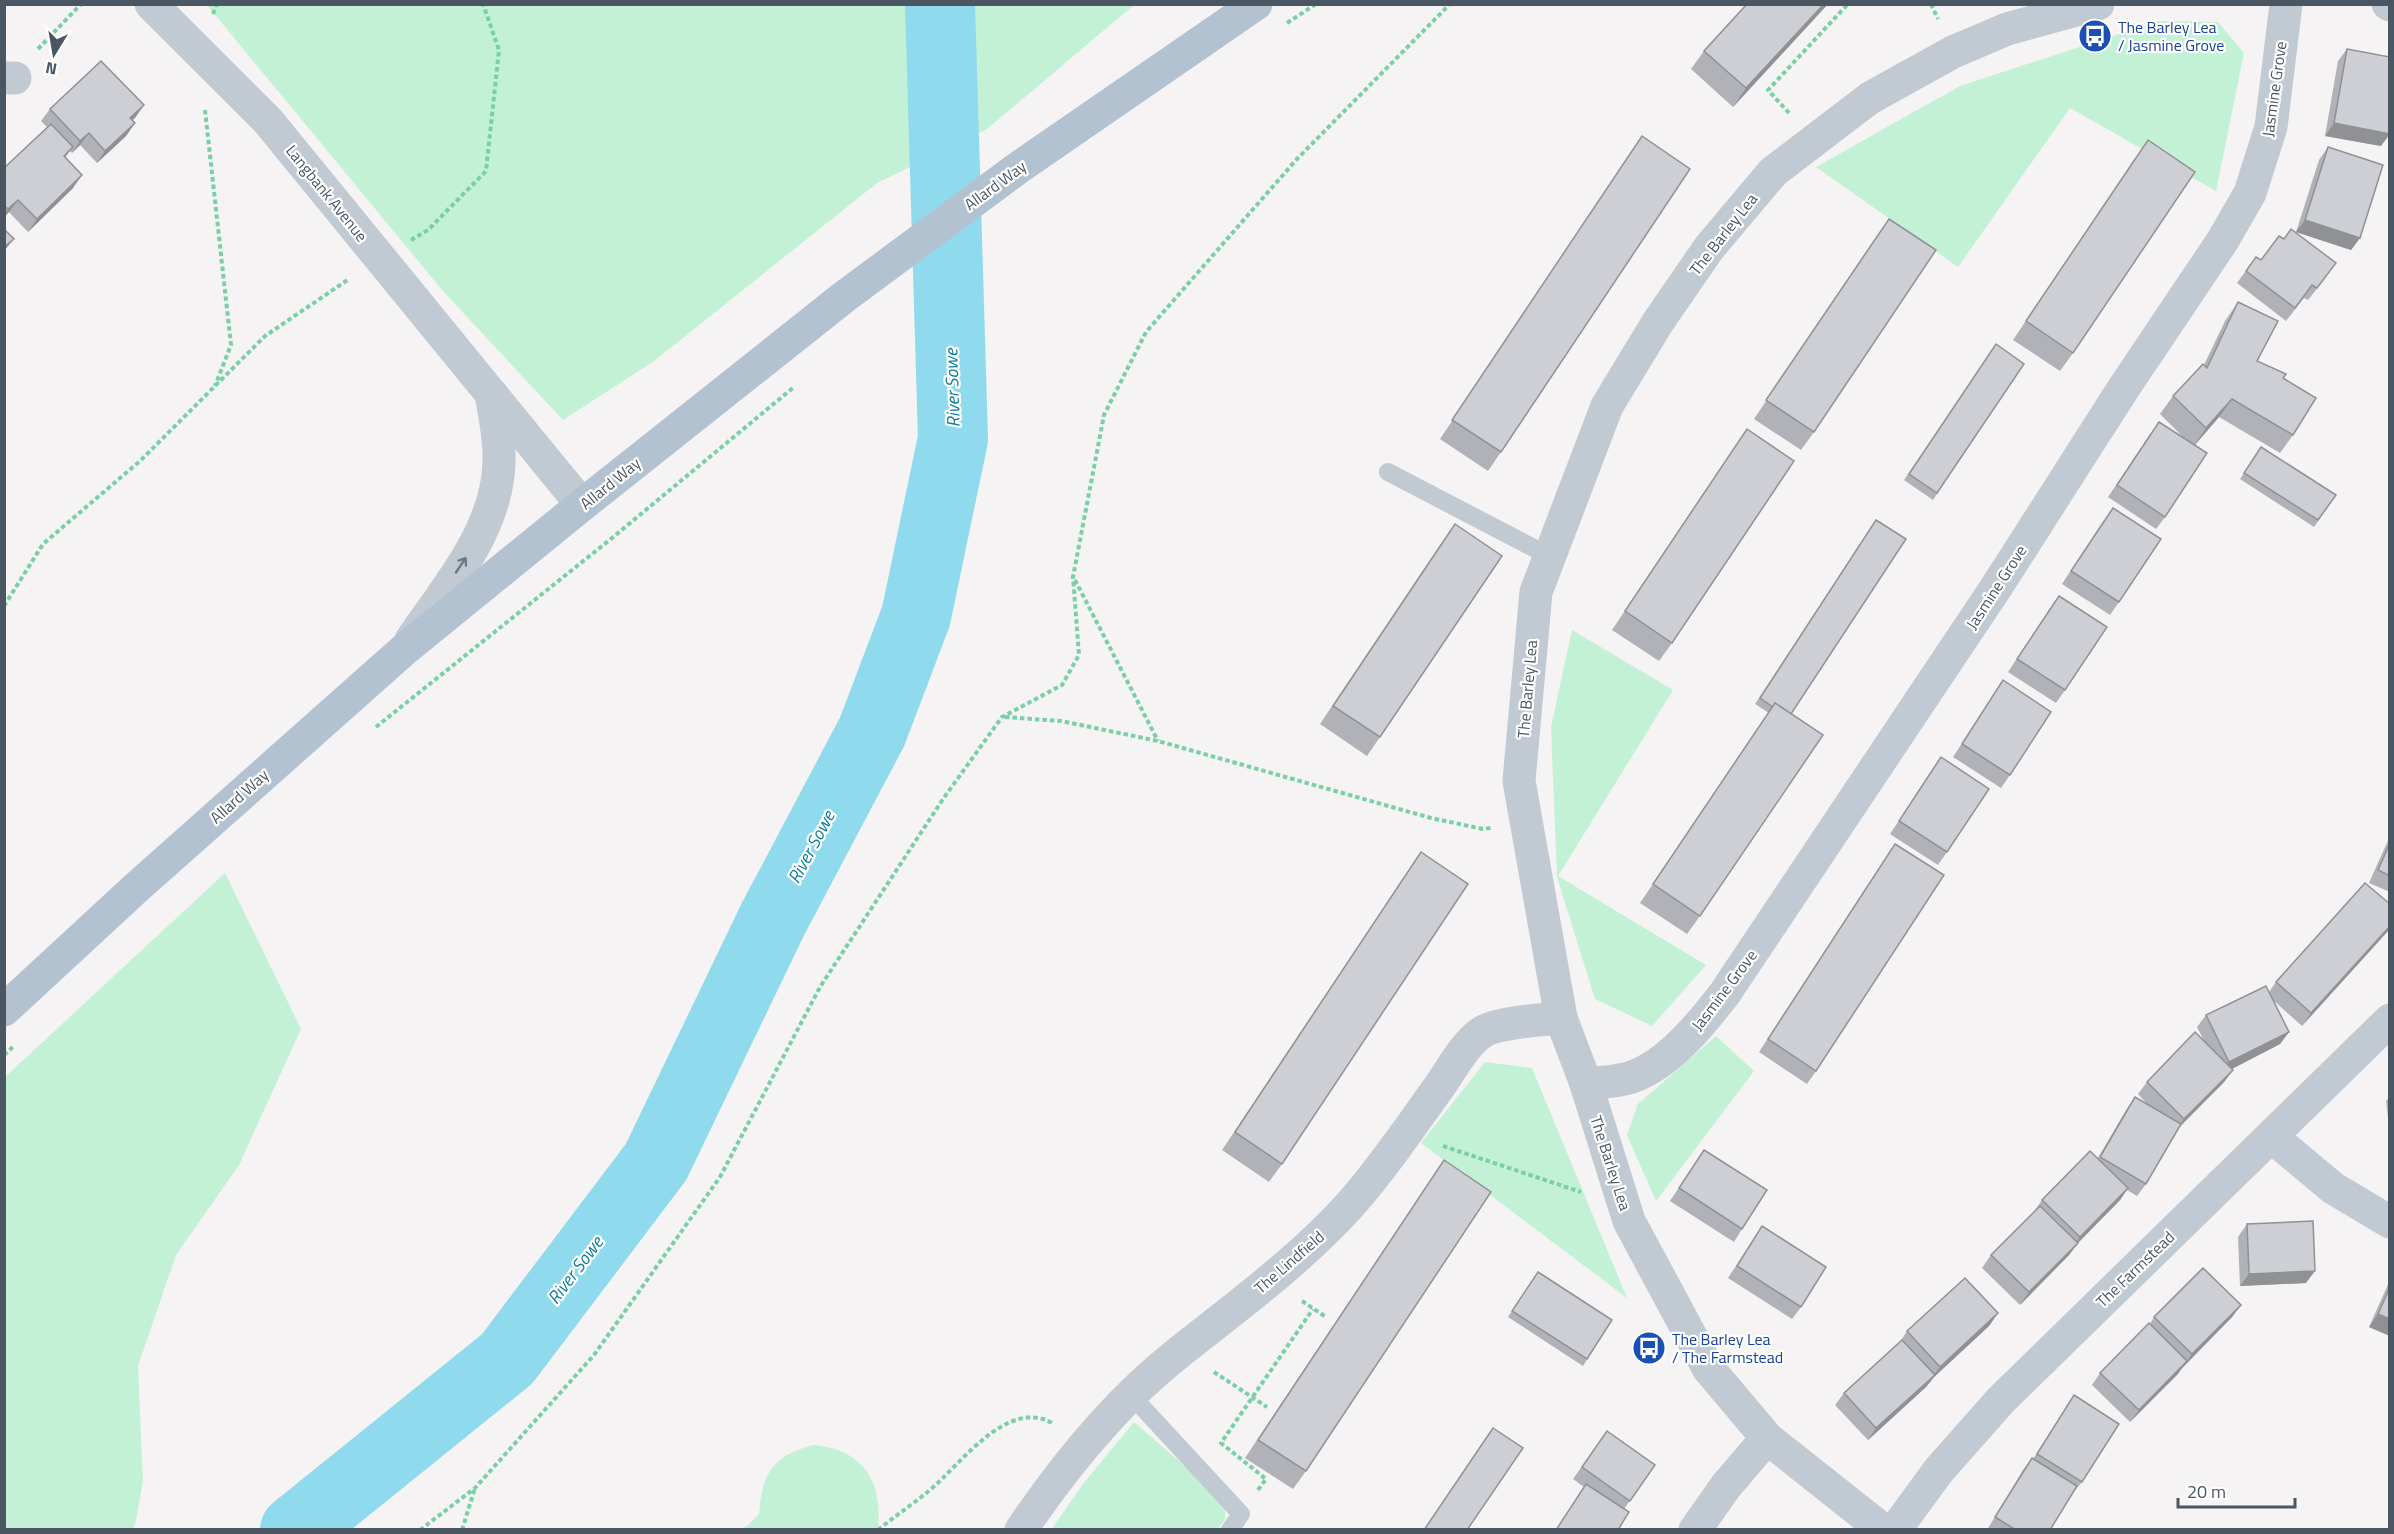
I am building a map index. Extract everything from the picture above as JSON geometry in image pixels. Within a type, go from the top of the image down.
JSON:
[{"type":"main road","name":"Allard Way","points":[[4,1010],[136,888],[405,649],[582,505],[844,297],[1017,168],[1256,4]]},
{"type":"street","name":"Langbank Avenue","points":[[151,4],[268,121],[582,505]]},
{"type":"street","name":"The Barley Lea","points":[[1883,1530],[1767,1438],[1708,1368],[1629,1221],[1586,1084],[1561,1018],[1520,781],[1536,592],[1607,406],[1658,322],[1709,248],[1773,172],[1870,98],[1953,52],[2007,29],[2098,4]]},
{"type":"street","name":"Jasmine Grove","points":[[1586,1084],[1631,1078],[1649,1069],[1698,1028],[1725,993],[1997,586],[2123,389],[2223,240],[2250,193],[2265,150],[2271,127],[2286,4]]},
{"type":"street","name":"Langbank Avenue","points":[[405,649],[477,540],[495,495],[499,464],[498,431],[491,394]]},
{"type":"street","name":"The Lindfield","points":[[1021,1530],[1083,1446],[1131,1395],[1181,1351],[1304,1253],[1350,1205],[1406,1133],[1464,1051],[1482,1032],[1509,1024],[1561,1018]]},
{"type":"street","name":"The Farmstead","points":[[1895,1530],[1940,1470],[2001,1400],[2390,1020]]},
{"type":"street","points":[[2272,1137],[2332,1188],[2390,1222]]},
{"type":"street","points":[[1695,1530],[1726,1486],[1767,1438]]},
{"type":"lane","points":[[1388,472],[1549,556]]},
{"type":"lane","points":[[1131,1395],[1241,1514],[1230,1530]]},
{"type":"path","points":[[10,78],[81,4]]},
{"type":"path","points":[[213,389],[231,345],[197,49],[217,4]]},
{"type":"path","points":[[4,606],[43,544],[140,461],[265,336],[380,258],[428,230],[486,171],[499,50],[483,4]]},
{"type":"path","points":[[420,1530],[475,1488],[594,1355],[720,1177],[820,987],[943,799],[1002,717],[1062,685],[1079,655],[1073,577],[1104,415],[1146,332],[1296,160],[1450,4]]},
{"type":"path","points":[[1814,140],[1768,90],[1848,4]]},
{"type":"path","points":[[370,732],[612,538],[795,387]]},
{"type":"path","points":[[1073,577],[1158,741]]},
{"type":"path","points":[[1002,717],[1061,721],[1158,741],[1431,818],[1483,829],[1527,826]]},
{"type":"path","points":[[4,1055],[22,1039]]},
{"type":"path","points":[[1406,1133],[1624,1207]]},
{"type":"path","points":[[1241,1514],[1266,1479],[1221,1443],[1313,1309]]},
{"type":"path","points":[[1181,1351],[1267,1407]]},
{"type":"path","points":[[878,1530],[930,1490],[982,1440],[1016,1418],[1044,1418],[1066,1431],[1083,1446]]},
{"type":"path","points":[[462,1530],[475,1488]]},
{"type":"green space","points":[[207,5],[1134,5],[987,129],[877,183],[654,361],[563,420],[443,291]]},
{"type":"green space","points":[[2159,21],[2218,22],[2244,53],[2216,191],[2070,108],[1958,267],[1816,167],[1960,86]]},
{"type":"green space","points":[[1572,630],[1673,690],[1558,876],[1706,965],[1652,1026],[1595,999],[1557,877],[1551,727]]},
{"type":"green space","points":[[225,873],[301,1029],[239,1165],[176,1255],[138,1366],[143,1481],[135,1525],[132,1530],[5,1529],[5,1077]]},
{"type":"green space","points":[[1716,1036],[1754,1071],[1656,1201],[1627,1135],[1638,1104]]},
{"type":"green space","points":[[1485,1062],[1532,1068],[1627,1298],[1421,1143]]},
{"type":"green space","points":[[1134,1422],[1225,1501],[1225,1519],[1218,1529],[1051,1530],[1083,1484]]},
{"type":"green space","points":[[813,1445],[845,1453],[866,1470],[877,1496],[878,1529],[740,1529],[747,1526],[759,1514],[763,1487],[772,1468],[788,1455]]},
{"type":"building","points":[[1747,4],[1824,4],[1746,88],[1704,51]]},
{"type":"building","points":[[2347,49],[2390,57],[2390,134],[2334,123]]},
{"type":"building","points":[[101,61],[144,105],[130,118],[135,123],[105,151],[89,133],[80,141],[50,109]]},
{"type":"building","points":[[51,124],[73,147],[64,156],[82,175],[37,219],[18,200],[8,209],[4,205],[4,168]]},
{"type":"building","points":[[1642,136],[1690,169],[1501,452],[1452,420]]},
{"type":"building","points":[[2148,140],[2195,172],[2073,353],[2026,321]]},
{"type":"building","points":[[2328,147],[2383,165],[2360,238],[2305,220]]},
{"type":"building","points":[[1889,219],[1936,250],[1814,432],[1766,400]]},
{"type":"building","points":[[4,229],[14,239],[4,247]]},
{"type":"building","points":[[2291,229],[2336,263],[2317,288],[2312,285],[2295,308],[2246,271],[2256,257],[2261,260],[2279,236],[2284,239]]},
{"type":"building","points":[[2238,302],[2278,321],[2257,361],[2286,374],[2283,378],[2316,398],[2293,435],[2232,399],[2206,428],[2173,396],[2203,364],[2207,368]]},
{"type":"building","points":[[1996,344],[2024,364],[1937,493],[1909,474]]},
{"type":"building","points":[[2159,422],[2207,453],[2165,517],[2117,485]]},
{"type":"building","points":[[1747,429],[1794,461],[1672,643],[1625,611]]},
{"type":"building","points":[[2261,447],[2336,495],[2318,520],[2244,473]]},
{"type":"building","points":[[2113,508],[2161,539],[2119,602],[2071,571]]},
{"type":"building","points":[[1876,520],[1906,539],[1791,714],[1775,703],[1773,707],[1760,698]]},
{"type":"building","points":[[1455,524],[1502,556],[1380,737],[1333,706]]},
{"type":"building","points":[[2059,596],[2107,627],[2065,690],[2017,659]]},
{"type":"building","points":[[2003,680],[2051,712],[2010,775],[1962,744]]},
{"type":"building","points":[[1775,703],[1823,735],[1700,916],[1653,884]]},
{"type":"building","points":[[1941,757],[1989,789],[1947,852],[1899,821]]},
{"type":"building","points":[[2390,843],[2390,876],[2378,870]]},
{"type":"building","points":[[1895,844],[1944,875],[1816,1071],[1768,1039]]},
{"type":"building","points":[[1421,852],[1468,884],[1282,1164],[1235,1132]]},
{"type":"building","points":[[2365,883],[2390,904],[2390,926],[2311,1013],[2276,982]]},
{"type":"building","points":[[2266,986],[2289,1032],[2229,1062],[2206,1015]]},
{"type":"building","points":[[2195,1032],[2233,1070],[2184,1119],[2147,1082]]},
{"type":"building","points":[[2135,1097],[2181,1124],[2146,1184],[2100,1157]]},
{"type":"building","points":[[1704,1150],[1767,1190],[1742,1229],[1679,1188]]},
{"type":"building","points":[[2090,1151],[2128,1188],[2080,1237],[2042,1200]]},
{"type":"building","points":[[1444,1160],[1491,1192],[1306,1471],[1258,1440]]},
{"type":"building","points":[[2040,1206],[2078,1243],[2029,1292],[1991,1255]]},
{"type":"building","points":[[2313,1221],[2315,1271],[2249,1274],[2247,1224]]},
{"type":"building","points":[[1762,1226],[1826,1267],[1801,1307],[1737,1266]]},
{"type":"building","points":[[2203,1268],[2241,1305],[2192,1354],[2154,1317]]},
{"type":"building","points":[[1538,1272],[1612,1320],[1587,1359],[1512,1311]]},
{"type":"building","points":[[1965,1278],[1998,1313],[1940,1367],[1907,1331]]},
{"type":"building","points":[[2390,1287],[2390,1319],[2378,1314]]},
{"type":"building","points":[[2149,1323],[2187,1361],[2139,1410],[2100,1373]]},
{"type":"building","points":[[1902,1340],[1935,1375],[1876,1428],[1844,1393]]},
{"type":"building","points":[[2074,1395],[2119,1424],[2082,1482],[2037,1454]]},
{"type":"building","points":[[1493,1428],[1523,1448],[1467,1530],[1424,1530]]},
{"type":"building","points":[[1607,1431],[1655,1465],[1630,1501],[1582,1467]]},
{"type":"building","points":[[2032,1458],[2077,1486],[2050,1530],[2016,1530],[1995,1517]]},
{"type":"building","points":[[1586,1484],[1629,1512],[1618,1530],[1556,1530]]},
{"type":"waterway","name":"River Sowe","points":[[295,1530],[507,1359],[656,1162],[773,919],[872,732],[916,616],[953,439],[940,4]]},
{"type":"place","name":"The Barley Lea / Jasmine Grove","points":[[2095,36]]},
{"type":"place","name":"The Barley Lea / The Farmstead","points":[[1649,1348]]}]
